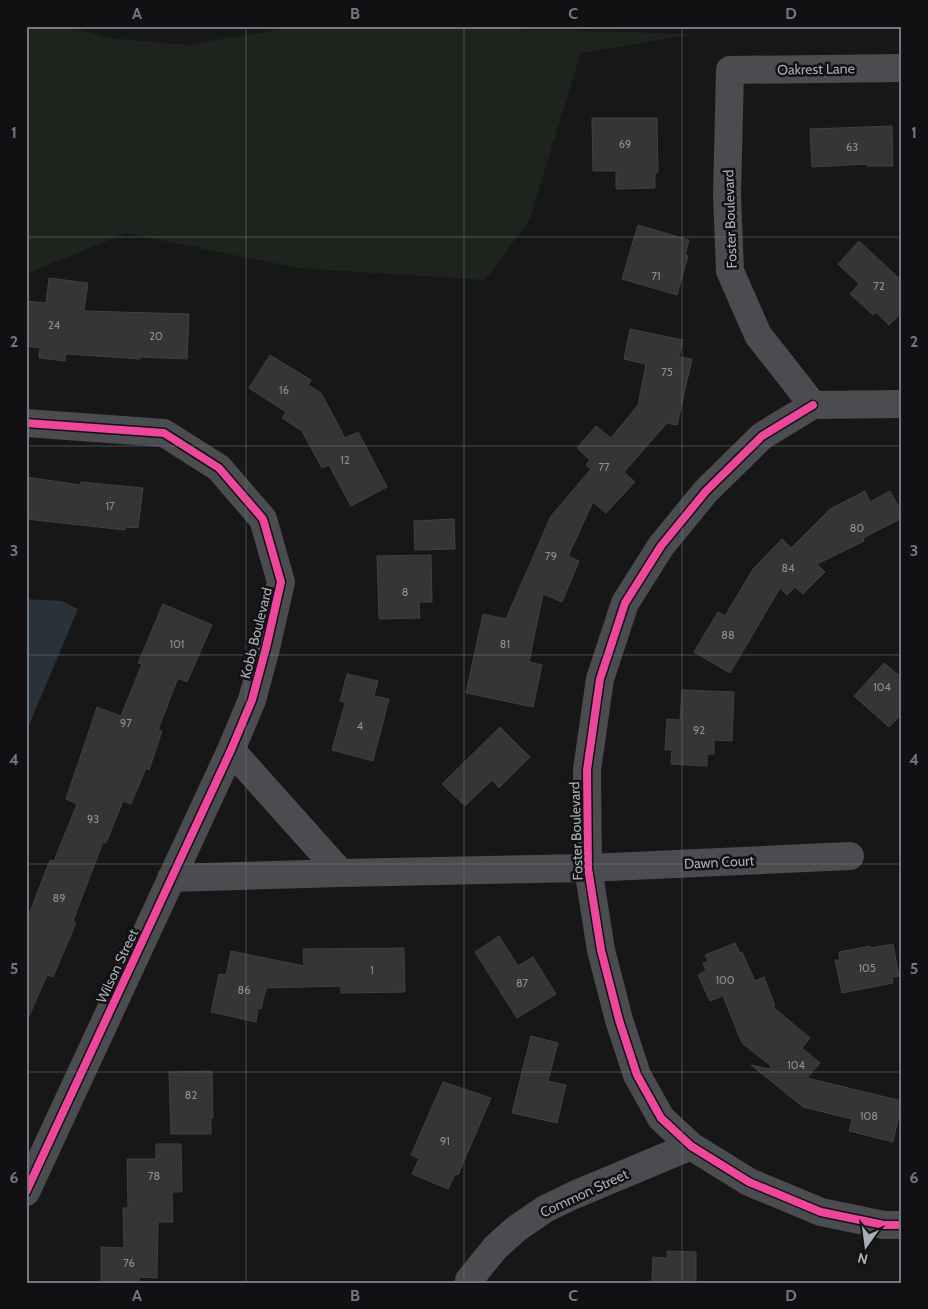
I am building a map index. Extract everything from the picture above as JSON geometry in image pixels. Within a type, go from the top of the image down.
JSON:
[{"type":"street","name":"Oakrest Lane","points":[[730,70],[902,68]]},
{"type":"street","name":"Foster Boulevard","points":[[730,70],[727,195],[730,271],[758,335],[813,405],[762,436],[706,491],[661,546],[625,604],[600,679],[588,761],[588,868],[601,950],[619,1020],[637,1075],[661,1118],[691,1146],[749,1182],[821,1212],[884,1225],[902,1225]]},
{"type":"street","points":[[813,405],[902,404]]},
{"type":"street","name":"Kobb Boulevard","points":[[26,424],[164,433],[219,468],[263,519],[281,582],[252,700],[231,750]]},
{"type":"street","points":[[231,750],[341,873]]},
{"type":"street","name":"Wilson Street","points":[[26,1192],[231,750]]},
{"type":"street","name":"Dawn Court","points":[[588,868],[850,856]]},
{"type":"street","points":[[171,878],[588,868]]},
{"type":"street","name":"Common Street","points":[[469,1280],[495,1248],[516,1229],[546,1209],[574,1195],[691,1146]]},
{"type":"shaded area","points":[[26,26],[66,26],[110,38],[186,45],[300,26],[410,26],[693,34],[581,53],[529,221],[485,280],[298,268],[126,233],[26,274]]},
{"type":"shaded area","points":[[26,599],[62,601],[78,609],[26,732]]},
{"type":"building","points":[[592,118],[657,118],[658,172],[655,173],[655,188],[616,189],[616,171],[593,171]]},
{"type":"building","points":[[892,126],[893,166],[867,166],[867,164],[812,167],[810,129]]},
{"type":"building","points":[[638,225],[689,240],[685,255],[688,256],[677,295],[622,279]]},
{"type":"building","points":[[859,241],[902,281],[902,312],[889,325],[876,312],[873,315],[850,294],[859,284],[838,264]]},
{"type":"building","points":[[49,278],[88,283],[84,311],[189,314],[187,359],[140,357],[140,359],[66,354],[65,361],[39,358],[40,348],[26,346],[26,301],[46,303]]},
{"type":"building","points":[[630,329],[683,340],[679,357],[692,359],[677,425],[667,423],[624,472],[635,482],[606,513],[593,502],[568,556],[579,561],[562,602],[543,594],[529,662],[542,665],[533,707],[466,693],[483,614],[506,619],[551,516],[591,469],[586,465],[590,460],[577,448],[596,426],[611,438],[638,405],[646,364],[624,359]]},
{"type":"building","points":[[270,355],[311,380],[308,385],[321,393],[345,438],[358,432],[387,487],[351,506],[329,465],[322,468],[302,431],[282,418],[286,412],[249,388]]},
{"type":"building","points":[[26,477],[81,485],[81,482],[143,488],[138,528],[125,527],[125,530],[26,519]]},
{"type":"building","points":[[865,491],[870,502],[890,491],[902,513],[902,518],[863,538],[864,541],[817,564],[825,572],[803,594],[795,587],[787,595],[780,588],[730,673],[694,652],[718,612],[725,616],[753,569],[782,539],[791,548],[830,509]]},
{"type":"building","points":[[454,519],[455,549],[415,550],[414,521]]},
{"type":"building","points":[[431,555],[432,602],[419,602],[420,618],[379,619],[377,556]]},
{"type":"building","points":[[163,604],[212,625],[187,682],[178,678],[158,730],[162,731],[149,770],[146,768],[131,804],[123,801],[106,843],[103,842],[73,921],[76,923],[53,977],[47,975],[26,1023],[26,922],[50,860],[54,861],[77,804],[66,799],[97,707],[121,716],[142,664],[138,663]]},
{"type":"building","points":[[884,663],[902,678],[902,714],[889,727],[854,696]]},
{"type":"building","points":[[347,674],[378,681],[374,696],[389,699],[373,761],[332,750],[345,703],[340,701]]},
{"type":"building","points":[[682,690],[734,692],[732,741],[714,740],[714,754],[707,754],[707,766],[671,764],[672,750],[665,750],[667,719],[680,720]]},
{"type":"building","points":[[500,727],[530,757],[499,788],[492,780],[465,806],[442,784]]},
{"type":"building","points":[[499,936],[518,966],[533,957],[556,994],[517,1018],[475,952]]},
{"type":"building","points":[[735,943],[740,953],[742,952],[755,981],[764,977],[775,1006],[773,1007],[810,1038],[802,1048],[820,1063],[807,1078],[902,1101],[893,1142],[849,1131],[852,1119],[803,1107],[751,1065],[769,1069],[771,1066],[742,1043],[723,996],[710,1001],[698,975],[706,970],[703,964],[708,961],[705,955]]},
{"type":"building","points":[[893,944],[899,976],[892,977],[893,983],[842,993],[835,960],[840,960],[839,952]]},
{"type":"building","points":[[404,948],[405,992],[341,993],[341,986],[266,988],[261,1009],[258,1008],[256,1022],[211,1012],[219,974],[226,975],[231,951],[304,966],[303,949]]},
{"type":"building","points":[[531,1036],[558,1043],[548,1081],[566,1085],[557,1123],[512,1113]]},
{"type":"building","points":[[212,1071],[213,1118],[211,1118],[211,1134],[171,1134],[169,1072]]},
{"type":"building","points":[[443,1082],[491,1098],[458,1175],[455,1174],[448,1189],[412,1174],[419,1159],[411,1155]]},
{"type":"building","points":[[156,1144],[181,1144],[182,1192],[172,1192],[173,1222],[158,1222],[157,1278],[139,1277],[139,1283],[101,1283],[101,1247],[124,1248],[123,1208],[128,1208],[127,1159],[156,1159]]},
{"type":"building","points":[[667,1251],[696,1252],[696,1283],[652,1283],[653,1257],[667,1258]]},
{"type":"cycle path","points":[[813,405],[762,436],[706,491],[661,546],[625,603],[600,679],[587,770],[588,868],[601,950],[619,1020],[637,1075],[661,1118],[691,1146],[749,1182],[821,1212],[884,1225],[902,1225]]},
{"type":"cycle path","points":[[26,423],[164,433],[219,468],[263,519],[281,582],[252,700],[231,750],[26,1192]]}]
